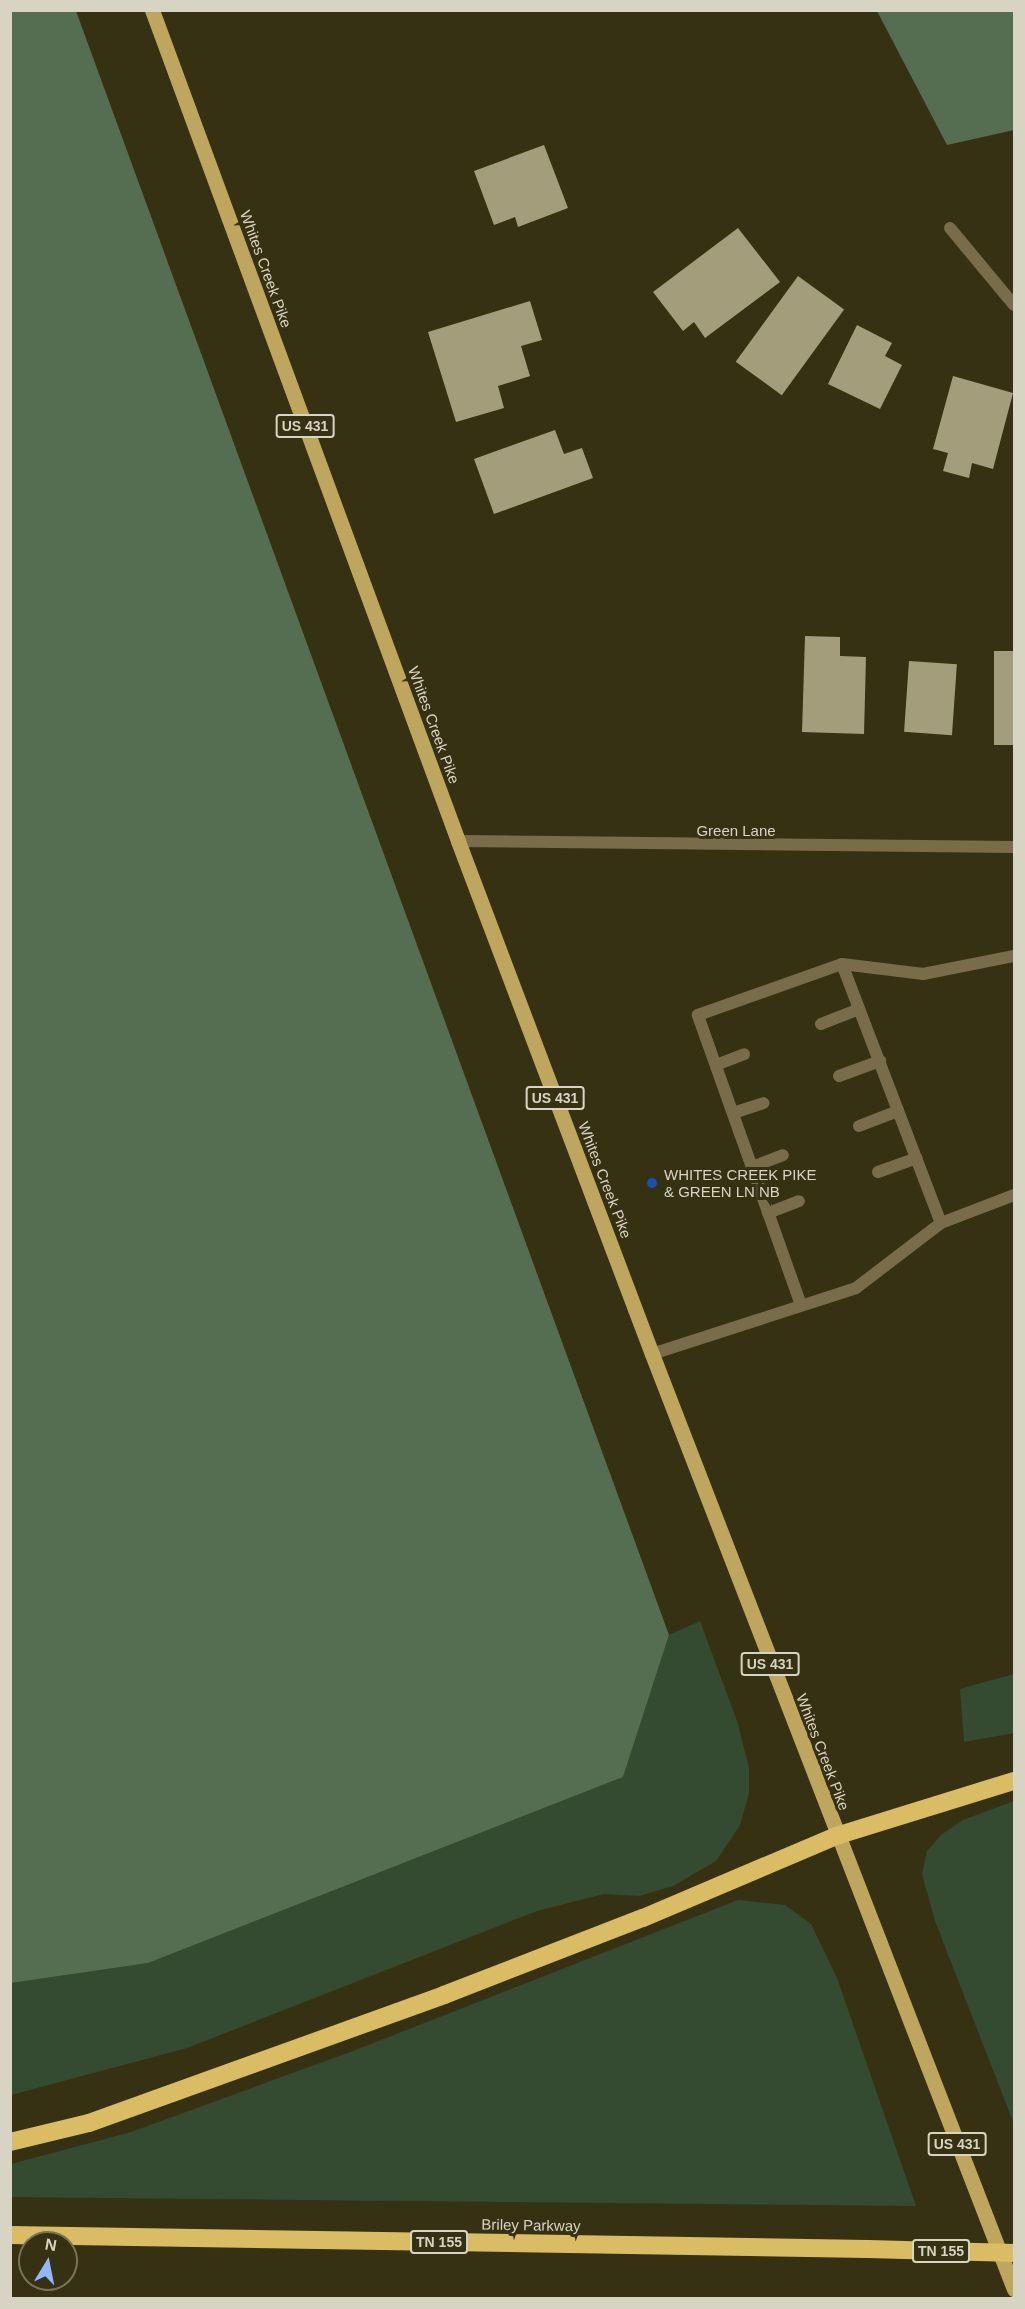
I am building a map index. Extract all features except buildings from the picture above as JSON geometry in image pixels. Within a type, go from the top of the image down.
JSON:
[{"type":"highway","points":[[10,2142],[89,2123],[444,1995],[643,1918],[836,1836],[1014,1781]]},
{"type":"highway","name":"Briley Parkway","points":[[10,2235],[1014,2253]]},
{"type":"main road","name":"Whites Creek Pike","points":[[152,10],[458,842],[836,1836],[1014,2289]]},
{"type":"street","points":[[950,228],[1014,305]]},
{"type":"street","name":"Green Lane","points":[[458,842],[1014,847]]},
{"type":"street","points":[[801,1305],[698,1015],[842,964],[924,974],[1014,956]]},
{"type":"street","points":[[842,964],[941,1223]]},
{"type":"street","points":[[821,1024],[859,1009]]},
{"type":"street","points":[[716,1065],[744,1054]]},
{"type":"street","points":[[839,1076],[880,1061]]},
{"type":"street","points":[[733,1113],[763,1103]]},
{"type":"street","points":[[859,1126],[898,1111]]},
{"type":"street","points":[[752,1167],[783,1155]]},
{"type":"street","points":[[878,1172],[916,1158]]},
{"type":"street","points":[[652,1354],[856,1288],[941,1223],[1014,1195]]},
{"type":"street","points":[[768,1213],[800,1201]]},
{"type":"green space","points":[[10,11],[76,11],[669,1635],[623,1777],[148,1963],[11,1983]]},
{"type":"green space","points":[[877,11],[1014,11],[1014,130],[947,145]]},
{"type":"green space","points":[[700,1621],[737,1721],[749,1768],[749,1793],[740,1825],[716,1861],[673,1886],[639,1896],[604,1894],[537,1911],[187,2048],[11,2095],[10,1983],[148,1963],[623,1777],[669,1635]]},
{"type":"green space","points":[[1014,1674],[1014,1733],[964,1742],[960,1689]]},
{"type":"green space","points":[[1014,1801],[1014,2124],[935,1921],[922,1874],[927,1851],[941,1835],[963,1820]]},
{"type":"green space","points":[[738,1900],[785,1905],[811,1924],[837,1978],[916,2206],[11,2197],[11,2164],[131,2132],[353,2051]]},
{"type":"place","name":"WHITES CREEK PIKE & GREEN LN NB","points":[[652,1183]]}]
